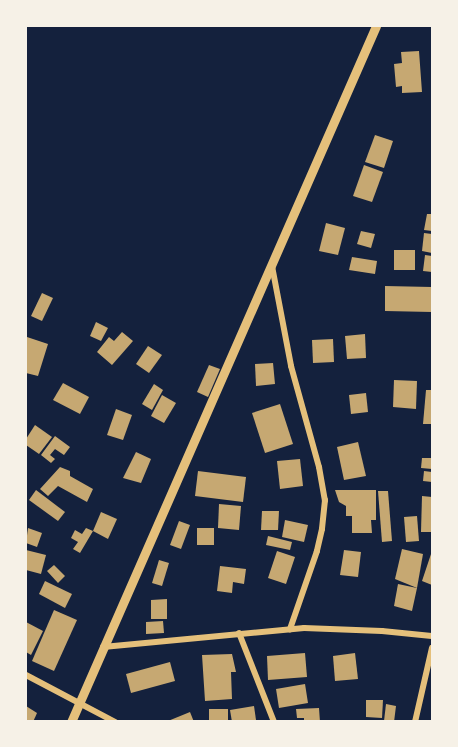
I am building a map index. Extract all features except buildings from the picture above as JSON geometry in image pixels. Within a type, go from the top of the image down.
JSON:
[{"type":"street","points":[[70,722],[376,26]]},
{"type":"street","points":[[272,263],[291,366],[320,467],[325,500],[317,551],[290,629]]},
{"type":"street","points":[[104,647],[290,629],[341,628],[432,636]]},
{"type":"street","points":[[239,633],[274,722]]},
{"type":"street","points":[[416,722],[432,648]]},
{"type":"street","points":[[26,675],[115,722]]}]
